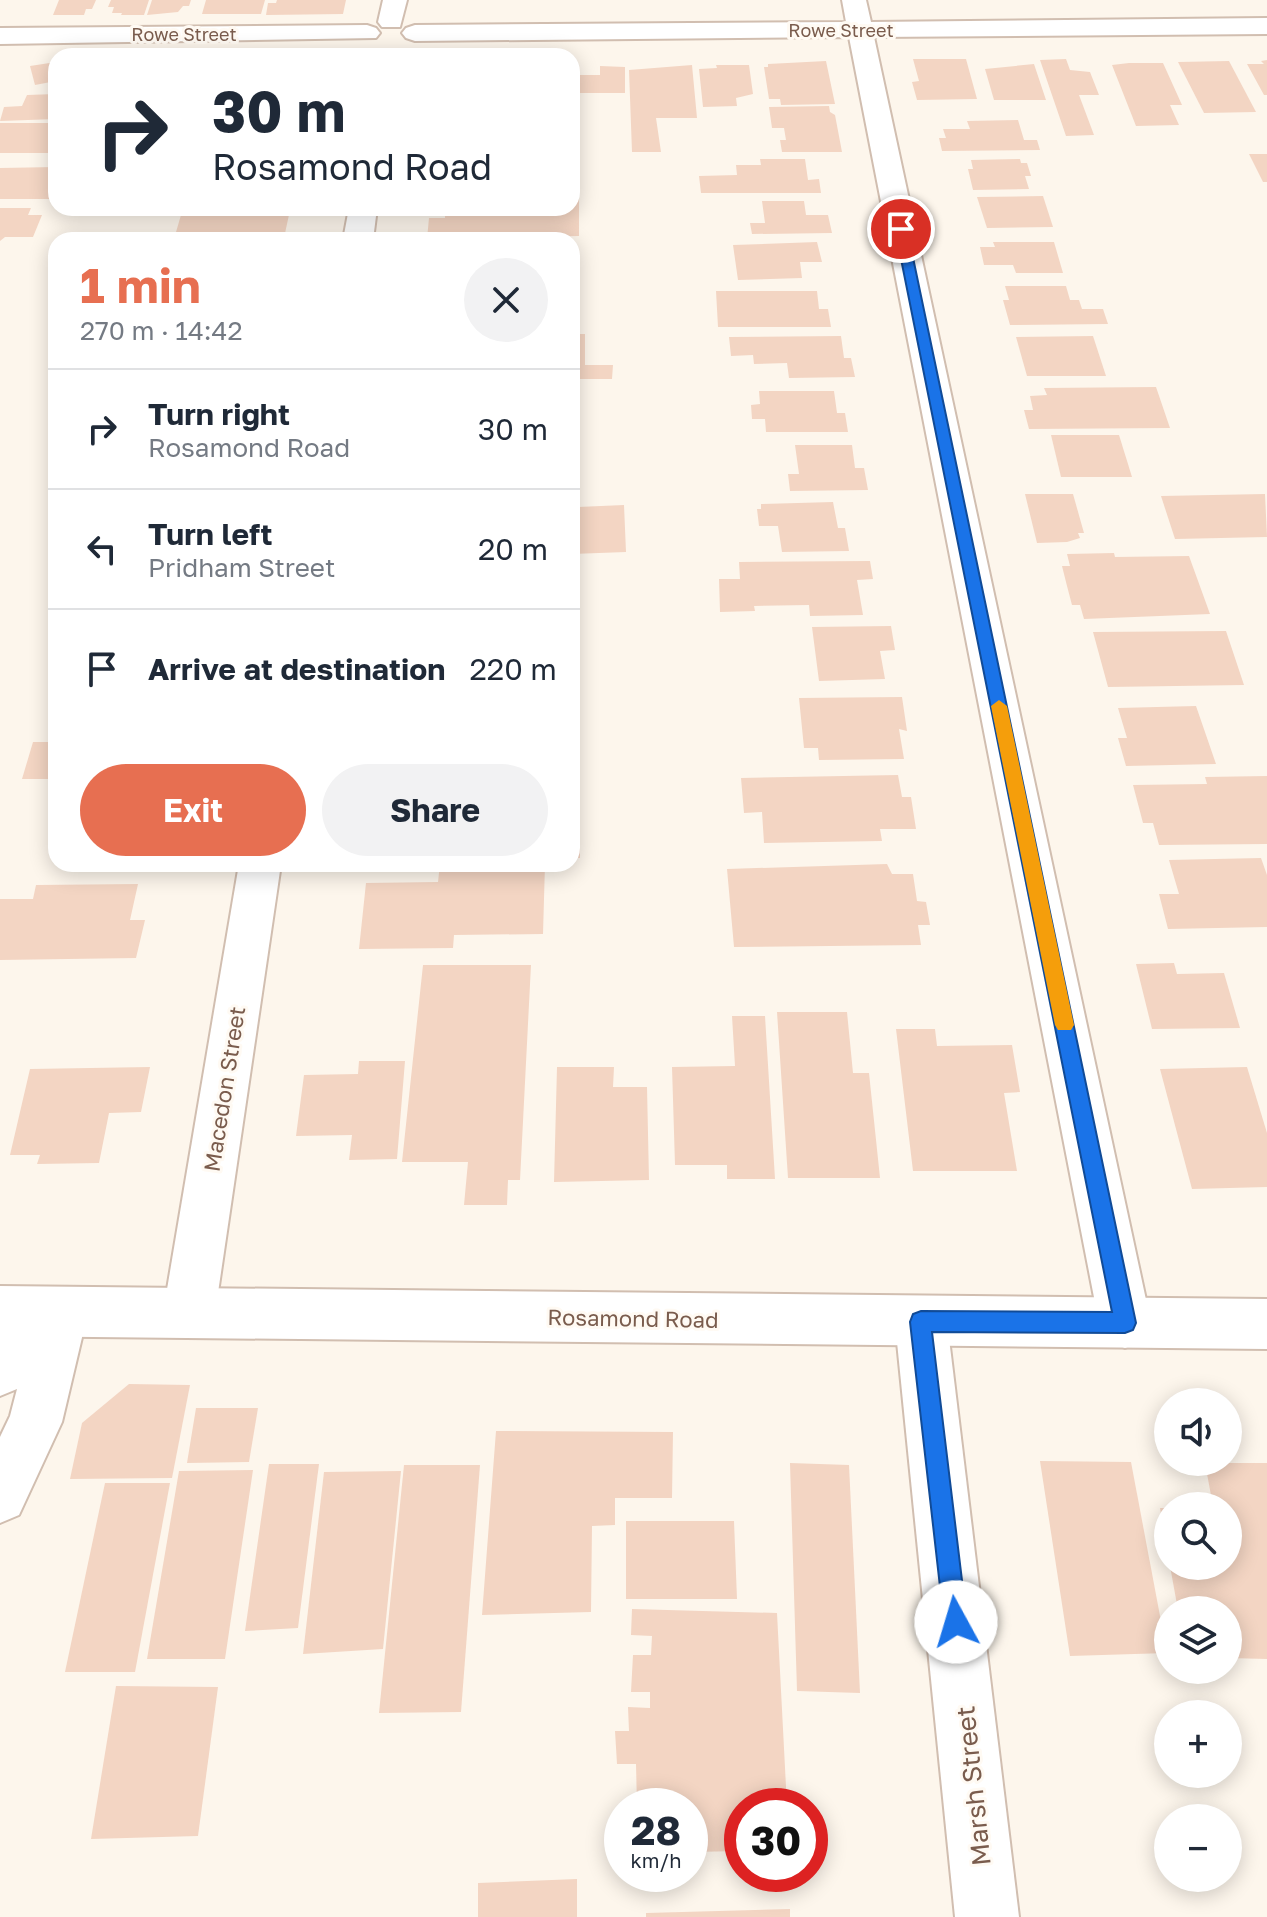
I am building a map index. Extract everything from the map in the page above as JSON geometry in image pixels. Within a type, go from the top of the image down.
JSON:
[{"type":"street","name":"Rowe Street","points":[[0,36],[367,33],[374,26],[400,18],[857,15],[1267,26]]},
{"type":"street","points":[[857,15],[1125,1323]]},
{"type":"street","name":"Macedon Street","points":[[189,1313],[259,872]]},
{"type":"street","points":[[0,1370],[25,1312]]},
{"type":"street","points":[[0,1496],[35,1422],[25,1312]]},
{"type":"street","name":"Rosamond Road","points":[[25,1312],[1267,1324]]},
{"type":"street","name":"Marsh Street","points":[[921,1322],[987,1917]]},
{"type":"building","points":[[59,0],[96,0],[92,9],[86,9],[84,15],[53,15]]},
{"type":"building","points":[[111,0],[149,0],[144,15],[121,15],[112,13],[114,7],[108,7]]},
{"type":"building","points":[[152,0],[191,0],[189,6],[183,6],[178,12],[147,15]]},
{"type":"building","points":[[206,0],[265,0],[261,14],[202,14]]},
{"type":"building","points":[[277,0],[346,0],[343,14],[266,15],[268,3],[276,3]]},
{"type":"building","points":[[913,59],[966,59],[977,99],[917,100],[912,82],[919,81]]},
{"type":"building","points":[[1066,59],[1070,70],[1090,72],[1099,95],[1079,95],[1094,135],[1066,136],[1040,60]]},
{"type":"building","points":[[1267,60],[1267,95],[1264,95],[1247,64],[1264,64],[1261,61]]},
{"type":"building","points":[[826,61],[835,104],[781,105],[780,99],[769,99],[764,67],[768,64]]},
{"type":"building","points":[[1229,61],[1256,112],[1204,113],[1178,62]]},
{"type":"building","points":[[48,63],[48,83],[35,85],[30,66]]},
{"type":"building","points":[[1163,63],[1182,105],[1170,105],[1179,125],[1136,126],[1112,65]]},
{"type":"building","points":[[1034,64],[1046,100],[994,100],[985,69]]},
{"type":"building","points":[[692,65],[697,118],[656,118],[661,152],[632,152],[629,70]]},
{"type":"building","points":[[716,65],[749,65],[753,94],[736,98],[737,106],[703,107],[699,69],[717,68]]},
{"type":"building","points":[[600,66],[625,67],[625,93],[580,93],[580,75],[600,75]]},
{"type":"building","points":[[48,94],[48,119],[0,121],[4,107],[22,106],[27,95]]},
{"type":"building","points":[[829,106],[830,112],[835,115],[842,152],[782,152],[780,140],[786,140],[784,128],[772,128],[769,107]]},
{"type":"building","points":[[1018,120],[1024,140],[1037,140],[1040,150],[942,151],[939,138],[946,138],[943,129],[970,129],[967,121]]},
{"type":"building","points":[[0,123],[48,123],[48,153],[0,153]]},
{"type":"building","points":[[1249,154],[1267,154],[1267,182],[1263,182]]},
{"type":"building","points":[[760,159],[805,159],[808,180],[819,179],[821,193],[701,193],[699,176],[737,175],[736,165],[761,165]]},
{"type":"building","points":[[1020,159],[1021,163],[1027,163],[1031,176],[1025,176],[1029,189],[973,190],[968,169],[973,169],[971,160]]},
{"type":"building","points":[[48,167],[48,199],[0,199],[0,168]]},
{"type":"building","points":[[1043,196],[1053,227],[987,228],[977,197]]},
{"type":"building","points":[[762,201],[804,201],[806,215],[828,215],[832,233],[752,234],[750,223],[765,223]]},
{"type":"building","points":[[0,208],[31,208],[28,215],[42,215],[33,237],[5,237],[0,241]]},
{"type":"building","points":[[181,216],[289,216],[285,232],[176,232]]},
{"type":"building","points":[[579,216],[579,232],[428,232],[429,218]]},
{"type":"building","points":[[817,242],[822,262],[800,262],[802,278],[738,280],[733,245]]},
{"type":"building","points":[[993,242],[1054,242],[1063,273],[1016,273],[1013,265],[984,265],[980,247],[995,247]]},
{"type":"building","points":[[1005,286],[1066,286],[1070,300],[1079,300],[1082,309],[1103,309],[1108,324],[1010,325],[1003,300],[1009,300]]},
{"type":"building","points":[[716,291],[817,291],[819,309],[828,309],[831,327],[718,327]]},
{"type":"building","points":[[580,334],[585,334],[585,365],[613,365],[612,379],[580,379]]},
{"type":"building","points":[[841,336],[844,358],[851,358],[855,377],[789,378],[787,363],[754,364],[753,355],[731,356],[729,337]]},
{"type":"building","points":[[1093,336],[1106,376],[1027,376],[1016,337]]},
{"type":"building","points":[[1156,387],[1170,428],[1029,429],[1024,410],[1033,410],[1030,396],[1047,395],[1044,388]]},
{"type":"building","points":[[759,391],[834,391],[837,413],[845,413],[848,432],[766,432],[765,419],[752,419],[751,405],[760,404]]},
{"type":"building","points":[[1051,435],[1119,435],[1132,477],[1061,477]]},
{"type":"building","points":[[795,445],[852,445],[855,468],[864,468],[868,490],[790,491],[788,474],[799,474]]},
{"type":"building","points":[[1025,494],[1073,494],[1084,533],[1078,533],[1080,538],[1067,542],[1037,543]]},
{"type":"building","points":[[1265,494],[1267,537],[1175,539],[1161,496]]},
{"type":"building","points":[[833,502],[838,528],[845,528],[849,551],[782,552],[778,526],[759,526],[757,509],[761,509],[761,504]]},
{"type":"building","points":[[624,505],[626,552],[580,554],[580,507]]},
{"type":"building","points":[[1114,553],[1115,557],[1189,556],[1210,614],[1084,619],[1080,605],[1072,605],[1067,586],[1062,566],[1070,566],[1067,554]]},
{"type":"building","points":[[870,561],[873,579],[857,580],[863,615],[810,616],[809,605],[754,606],[755,611],[720,612],[719,579],[740,579],[739,562]]},
{"type":"building","points":[[891,626],[895,650],[880,651],[885,679],[819,681],[812,627]]},
{"type":"building","points":[[1226,631],[1244,685],[1108,687],[1093,632]]},
{"type":"building","points":[[902,697],[907,731],[899,729],[904,759],[819,760],[818,748],[804,748],[799,698]]},
{"type":"building","points":[[1196,706],[1216,764],[1126,766],[1118,738],[1127,738],[1118,708]]},
{"type":"building","points":[[33,742],[48,742],[48,779],[22,779]]},
{"type":"building","points":[[898,775],[902,797],[911,797],[916,829],[880,829],[882,841],[764,843],[762,812],[744,813],[741,778]]},
{"type":"building","points":[[1267,776],[1267,844],[1159,845],[1153,823],[1143,823],[1133,785],[1207,784],[1205,777]]},
{"type":"building","points":[[1261,858],[1267,875],[1267,927],[1168,929],[1159,894],[1179,894],[1169,860]]},
{"type":"building","points":[[887,864],[892,874],[913,874],[917,901],[926,902],[930,925],[918,925],[921,945],[734,947],[727,869]]},
{"type":"building","points":[[439,872],[545,872],[543,934],[454,935],[453,948],[359,949],[366,883],[438,882]]},
{"type":"building","points":[[138,884],[130,920],[145,920],[136,958],[0,960],[0,899],[33,899],[36,885]]},
{"type":"building","points":[[1174,963],[1177,974],[1224,973],[1240,1028],[1152,1029],[1136,964]]},
{"type":"building","points":[[423,965],[531,965],[520,1180],[508,1180],[507,1205],[464,1205],[468,1162],[402,1162]]},
{"type":"building","points":[[777,1012],[847,1012],[853,1073],[869,1073],[880,1178],[788,1178]]},
{"type":"building","points":[[732,1016],[765,1016],[775,1179],[727,1179],[727,1165],[675,1165],[672,1067],[735,1066]]},
{"type":"building","points":[[896,1029],[935,1029],[937,1046],[1012,1045],[1020,1092],[1004,1093],[1017,1171],[913,1171]]},
{"type":"building","points":[[359,1061],[405,1061],[397,1159],[349,1160],[352,1135],[296,1136],[304,1075],[358,1074]]},
{"type":"building","points":[[150,1067],[141,1112],[109,1113],[99,1163],[37,1164],[40,1155],[10,1155],[30,1069]]},
{"type":"building","points":[[557,1067],[614,1067],[613,1087],[647,1087],[649,1180],[554,1182]]},
{"type":"building","points":[[1247,1067],[1267,1133],[1267,1187],[1192,1189],[1160,1069]]},
{"type":"building","points":[[129,1384],[190,1385],[172,1478],[70,1479],[82,1423]]},
{"type":"building","points":[[196,1408],[258,1408],[249,1462],[187,1463]]},
{"type":"building","points":[[496,1431],[673,1432],[672,1498],[615,1498],[615,1525],[592,1526],[591,1612],[482,1615]]},
{"type":"building","points":[[1040,1461],[1131,1462],[1156,1596],[1154,1653],[1070,1656]]},
{"type":"building","points":[[790,1463],[849,1465],[860,1693],[797,1691]]},
{"type":"building","points":[[1242,1463],[1267,1463],[1267,1659],[1242,1658],[1242,1596],[1175,1596],[1173,1580],[1242,1580],[1242,1492],[1210,1492],[1207,1476],[1242,1476]]},
{"type":"building","points":[[269,1464],[319,1464],[298,1628],[245,1631]]},
{"type":"building","points":[[404,1465],[480,1465],[461,1712],[379,1713]]},
{"type":"building","points":[[253,1470],[225,1659],[147,1659],[179,1471]]},
{"type":"building","points":[[401,1471],[383,1649],[303,1654],[324,1472]]},
{"type":"building","points":[[105,1483],[170,1483],[135,1672],[65,1672]]},
{"type":"building","points":[[626,1521],[734,1521],[737,1599],[626,1599]]},
{"type":"building","points":[[632,1609],[777,1613],[786,1788],[724,1788],[724,1851],[708,1852],[708,1788],[637,1788],[636,1764],[617,1764],[615,1731],[629,1731],[628,1707],[650,1708],[650,1692],[631,1692],[633,1655],[651,1655],[652,1636],[631,1635]]},
{"type":"building","points":[[116,1686],[218,1687],[198,1836],[91,1839]]},
{"type":"building","points":[[577,1879],[577,1917],[478,1917],[478,1883]]},
{"type":"building","points":[[790,1909],[790,1917],[646,1917],[646,1913]]},
{"type":"slow traffic","points":[[999,706],[1064,1025]]},
{"type":"route","points":[[901,229],[1125,1323],[921,1322],[956,1622]]}]
